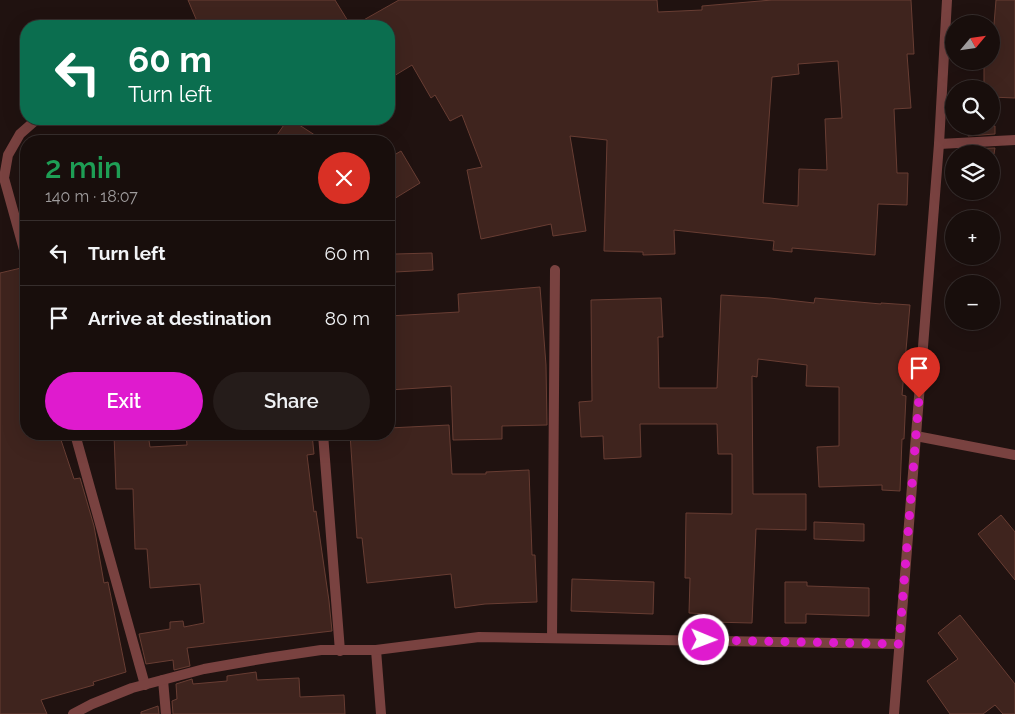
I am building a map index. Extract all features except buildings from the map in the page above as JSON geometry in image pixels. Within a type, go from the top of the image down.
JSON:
[{"type":"street","points":[[894,714],[939,144],[947,0]]},
{"type":"street","points":[[20,235],[4,178],[8,155],[20,134],[30,125]]},
{"type":"street","points":[[939,144],[1015,140]]},
{"type":"street","points":[[552,638],[555,270]]},
{"type":"street","points":[[916,436],[1015,455]]},
{"type":"street","points":[[77,440],[145,685]]},
{"type":"street","points":[[323,440],[340,651]]},
{"type":"street","points":[[73,714],[92,704],[145,685],[204,669],[321,650],[376,650],[479,637],[899,644]]},
{"type":"street","points":[[376,650],[380,714]]},
{"type":"street","points":[[163,680],[166,714]]},
{"type":"route","points":[[704,640],[899,644],[919,398]]}]
